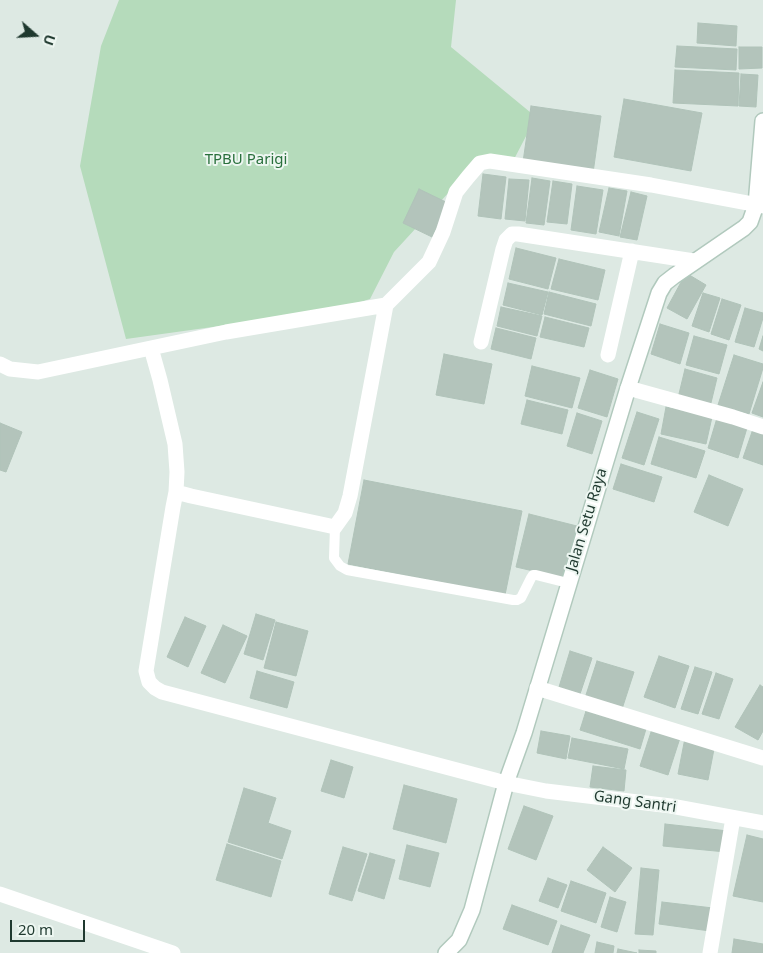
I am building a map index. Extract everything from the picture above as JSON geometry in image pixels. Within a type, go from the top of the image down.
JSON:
[{"type":"street","name":"Jalan Setu Raya","points":[[446,953],[459,940],[472,910],[506,784],[524,733],[568,583],[659,293],[665,284],[694,261],[750,222],[760,205],[763,121]]},
{"type":"street","points":[[0,364],[10,370],[38,372],[226,332],[386,304],[429,262],[443,232],[456,192],[480,163],[490,161],[651,185],[760,205]]},
{"type":"street","points":[[481,342],[503,249],[506,240],[512,234],[694,261]]},
{"type":"street","points":[[608,355],[632,251]]},
{"type":"street","points":[[176,492],[335,527],[345,512],[350,496],[386,304]]},
{"type":"street","name":"Gang Santri","points":[[151,348],[175,444],[176,492],[146,671],[149,682],[155,688],[162,692],[506,784],[671,806],[763,823]]},
{"type":"street","points":[[628,388],[763,427]]},
{"type":"street","points":[[537,688],[763,758]]},
{"type":"street","points":[[710,953],[733,818]]},
{"type":"street","points":[[0,894],[174,953]]},
{"type":"lane","points":[[335,527],[334,558],[340,566],[347,570],[513,600],[521,598],[534,575],[568,583]]},
{"type":"green space","name":"TPBU Parigi","points":[[119,0],[456,0],[451,47],[536,117],[511,165],[474,165],[394,252],[370,299],[335,310],[126,339],[80,166],[101,46]]},
{"type":"building","points":[[698,23],[737,26],[736,46],[697,43]]},
{"type":"building","points":[[677,46],[737,49],[736,70],[675,67]]},
{"type":"building","points":[[739,47],[762,47],[762,68],[739,69]]},
{"type":"building","points":[[675,70],[739,73],[738,106],[673,103]]},
{"type":"building","points":[[741,74],[758,75],[756,107],[739,106]]},
{"type":"building","points":[[624,99],[702,113],[691,171],[614,157]]},
{"type":"building","points":[[531,106],[601,116],[593,173],[523,162]]},
{"type":"building","points":[[483,174],[506,177],[501,219],[478,216]]},
{"type":"building","points":[[532,178],[550,181],[544,225],[526,223]]},
{"type":"building","points":[[509,179],[529,180],[525,221],[505,219]]},
{"type":"building","points":[[553,181],[572,184],[567,224],[547,222]]},
{"type":"building","points":[[577,186],[603,190],[596,234],[571,230]]},
{"type":"building","points":[[609,188],[627,191],[619,236],[599,232]]},
{"type":"building","points":[[419,189],[448,203],[432,237],[403,223]]},
{"type":"building","points":[[631,192],[647,196],[637,240],[620,237]]},
{"type":"building","points":[[516,248],[556,258],[548,289],[509,279]]},
{"type":"building","points":[[559,259],[605,270],[598,300],[551,289]]},
{"type":"building","points":[[686,273],[706,285],[687,319],[667,308]]},
{"type":"building","points":[[508,283],[548,292],[542,315],[503,305]]},
{"type":"building","points":[[549,292],[596,304],[591,326],[544,314]]},
{"type":"building","points":[[703,293],[720,298],[709,332],[692,326]]},
{"type":"building","points":[[722,299],[741,305],[729,340],[711,334]]},
{"type":"building","points":[[501,307],[542,316],[537,336],[497,326]]},
{"type":"building","points":[[745,308],[763,313],[754,347],[735,342]]},
{"type":"building","points":[[545,317],[589,328],[584,347],[540,337]]},
{"type":"building","points":[[660,324],[689,333],[680,364],[651,354]]},
{"type":"building","points":[[496,328],[536,338],[531,359],[491,349]]},
{"type":"building","points":[[694,336],[727,345],[719,374],[686,365]]},
{"type":"building","points":[[763,336],[763,351],[759,349]]},
{"type":"building","points":[[444,354],[492,364],[484,404],[436,395]]},
{"type":"building","points":[[734,355],[763,364],[749,414],[718,405]]},
{"type":"building","points":[[532,366],[580,378],[572,408],[525,396]]},
{"type":"building","points":[[685,369],[717,378],[710,407],[678,398]]},
{"type":"building","points":[[590,370],[618,379],[607,417],[578,408]]},
{"type":"building","points":[[763,382],[763,417],[752,413]]},
{"type":"building","points":[[527,400],[568,410],[562,434],[521,424]]},
{"type":"building","points":[[666,407],[712,417],[706,444],[661,434]]},
{"type":"building","points":[[637,412],[659,419],[644,465],[622,458]]},
{"type":"building","points":[[577,413],[602,421],[592,454],[567,446]]},
{"type":"building","points":[[717,418],[747,428],[738,458],[708,448]]},
{"type":"building","points":[[0,423],[22,432],[6,472],[0,470]]},
{"type":"building","points":[[753,429],[763,433],[763,465],[743,458]]},
{"type":"building","points":[[659,437],[705,451],[696,478],[651,464]]},
{"type":"building","points":[[621,464],[662,477],[654,502],[613,489]]},
{"type":"building","points":[[709,475],[743,489],[728,526],[694,512]]},
{"type":"building","points":[[364,480],[522,511],[505,595],[348,564]]},
{"type":"building","points":[[529,514],[577,526],[564,578],[516,567]]},
{"type":"building","points":[[256,614],[275,620],[263,660],[244,654]]},
{"type":"building","points":[[185,617],[206,626],[188,667],[167,657]]},
{"type":"building","points":[[276,622],[308,631],[296,676],[264,668]]},
{"type":"building","points":[[223,625],[247,636],[225,683],[201,673]]},
{"type":"building","points":[[570,651],[592,658],[580,694],[559,687]]},
{"type":"building","points":[[659,656],[689,666],[675,708],[644,697]]},
{"type":"building","points":[[597,661],[634,672],[622,709],[585,698]]},
{"type":"building","points":[[695,667],[712,672],[698,714],[681,709]]},
{"type":"building","points":[[257,671],[294,682],[287,708],[250,698]]},
{"type":"building","points":[[716,673],[733,679],[719,719],[702,714]]},
{"type":"building","points":[[760,685],[763,687],[763,731],[758,740],[735,727]]},
{"type":"building","points":[[586,711],[646,729],[640,749],[580,730]]},
{"type":"building","points":[[652,729],[680,738],[668,775],[640,766]]},
{"type":"building","points":[[541,731],[570,736],[566,759],[537,753]]},
{"type":"building","points":[[572,738],[628,749],[624,769],[568,758]]},
{"type":"building","points":[[685,738],[715,744],[708,780],[678,774]]},
{"type":"building","points":[[331,760],[353,767],[344,798],[321,791]]},
{"type":"building","points":[[593,766],[626,770],[624,791],[590,787]]},
{"type":"building","points":[[404,785],[457,799],[446,843],[393,829]]},
{"type":"building","points":[[244,788],[276,798],[268,823],[291,831],[282,859],[228,842]]},
{"type":"building","points":[[524,806],[553,816],[536,860],[508,849]]},
{"type":"building","points":[[665,824],[728,831],[726,852],[663,846]]},
{"type":"building","points":[[747,835],[763,839],[763,902],[733,896]]},
{"type":"building","points":[[227,844],[281,861],[271,897],[216,880]]},
{"type":"building","points":[[407,845],[439,853],[430,887],[399,879]]},
{"type":"building","points":[[343,847],[367,854],[352,901],[329,894]]},
{"type":"building","points":[[603,847],[632,868],[615,892],[587,870]]},
{"type":"building","points":[[370,853],[395,860],[384,899],[358,891]]},
{"type":"building","points":[[641,868],[659,870],[653,935],[635,934]]},
{"type":"building","points":[[548,878],[567,885],[558,908],[539,901]]},
{"type":"building","points":[[571,881],[606,893],[596,923],[561,911]]},
{"type":"building","points":[[610,897],[626,902],[617,932],[601,927]]},
{"type":"building","points":[[662,902],[713,908],[710,931],[659,924]]},
{"type":"building","points":[[512,905],[557,921],[548,945],[503,929]]},
{"type":"building","points":[[561,925],[590,935],[583,953],[552,953]]},
{"type":"building","points":[[734,939],[763,944],[763,953],[732,953]]},
{"type":"building","points":[[597,942],[614,946],[613,953],[595,953]]},
{"type":"building","points":[[618,949],[637,953],[617,953]]},
{"type":"building","points":[[639,950],[656,951],[656,953],[639,953]]}]
